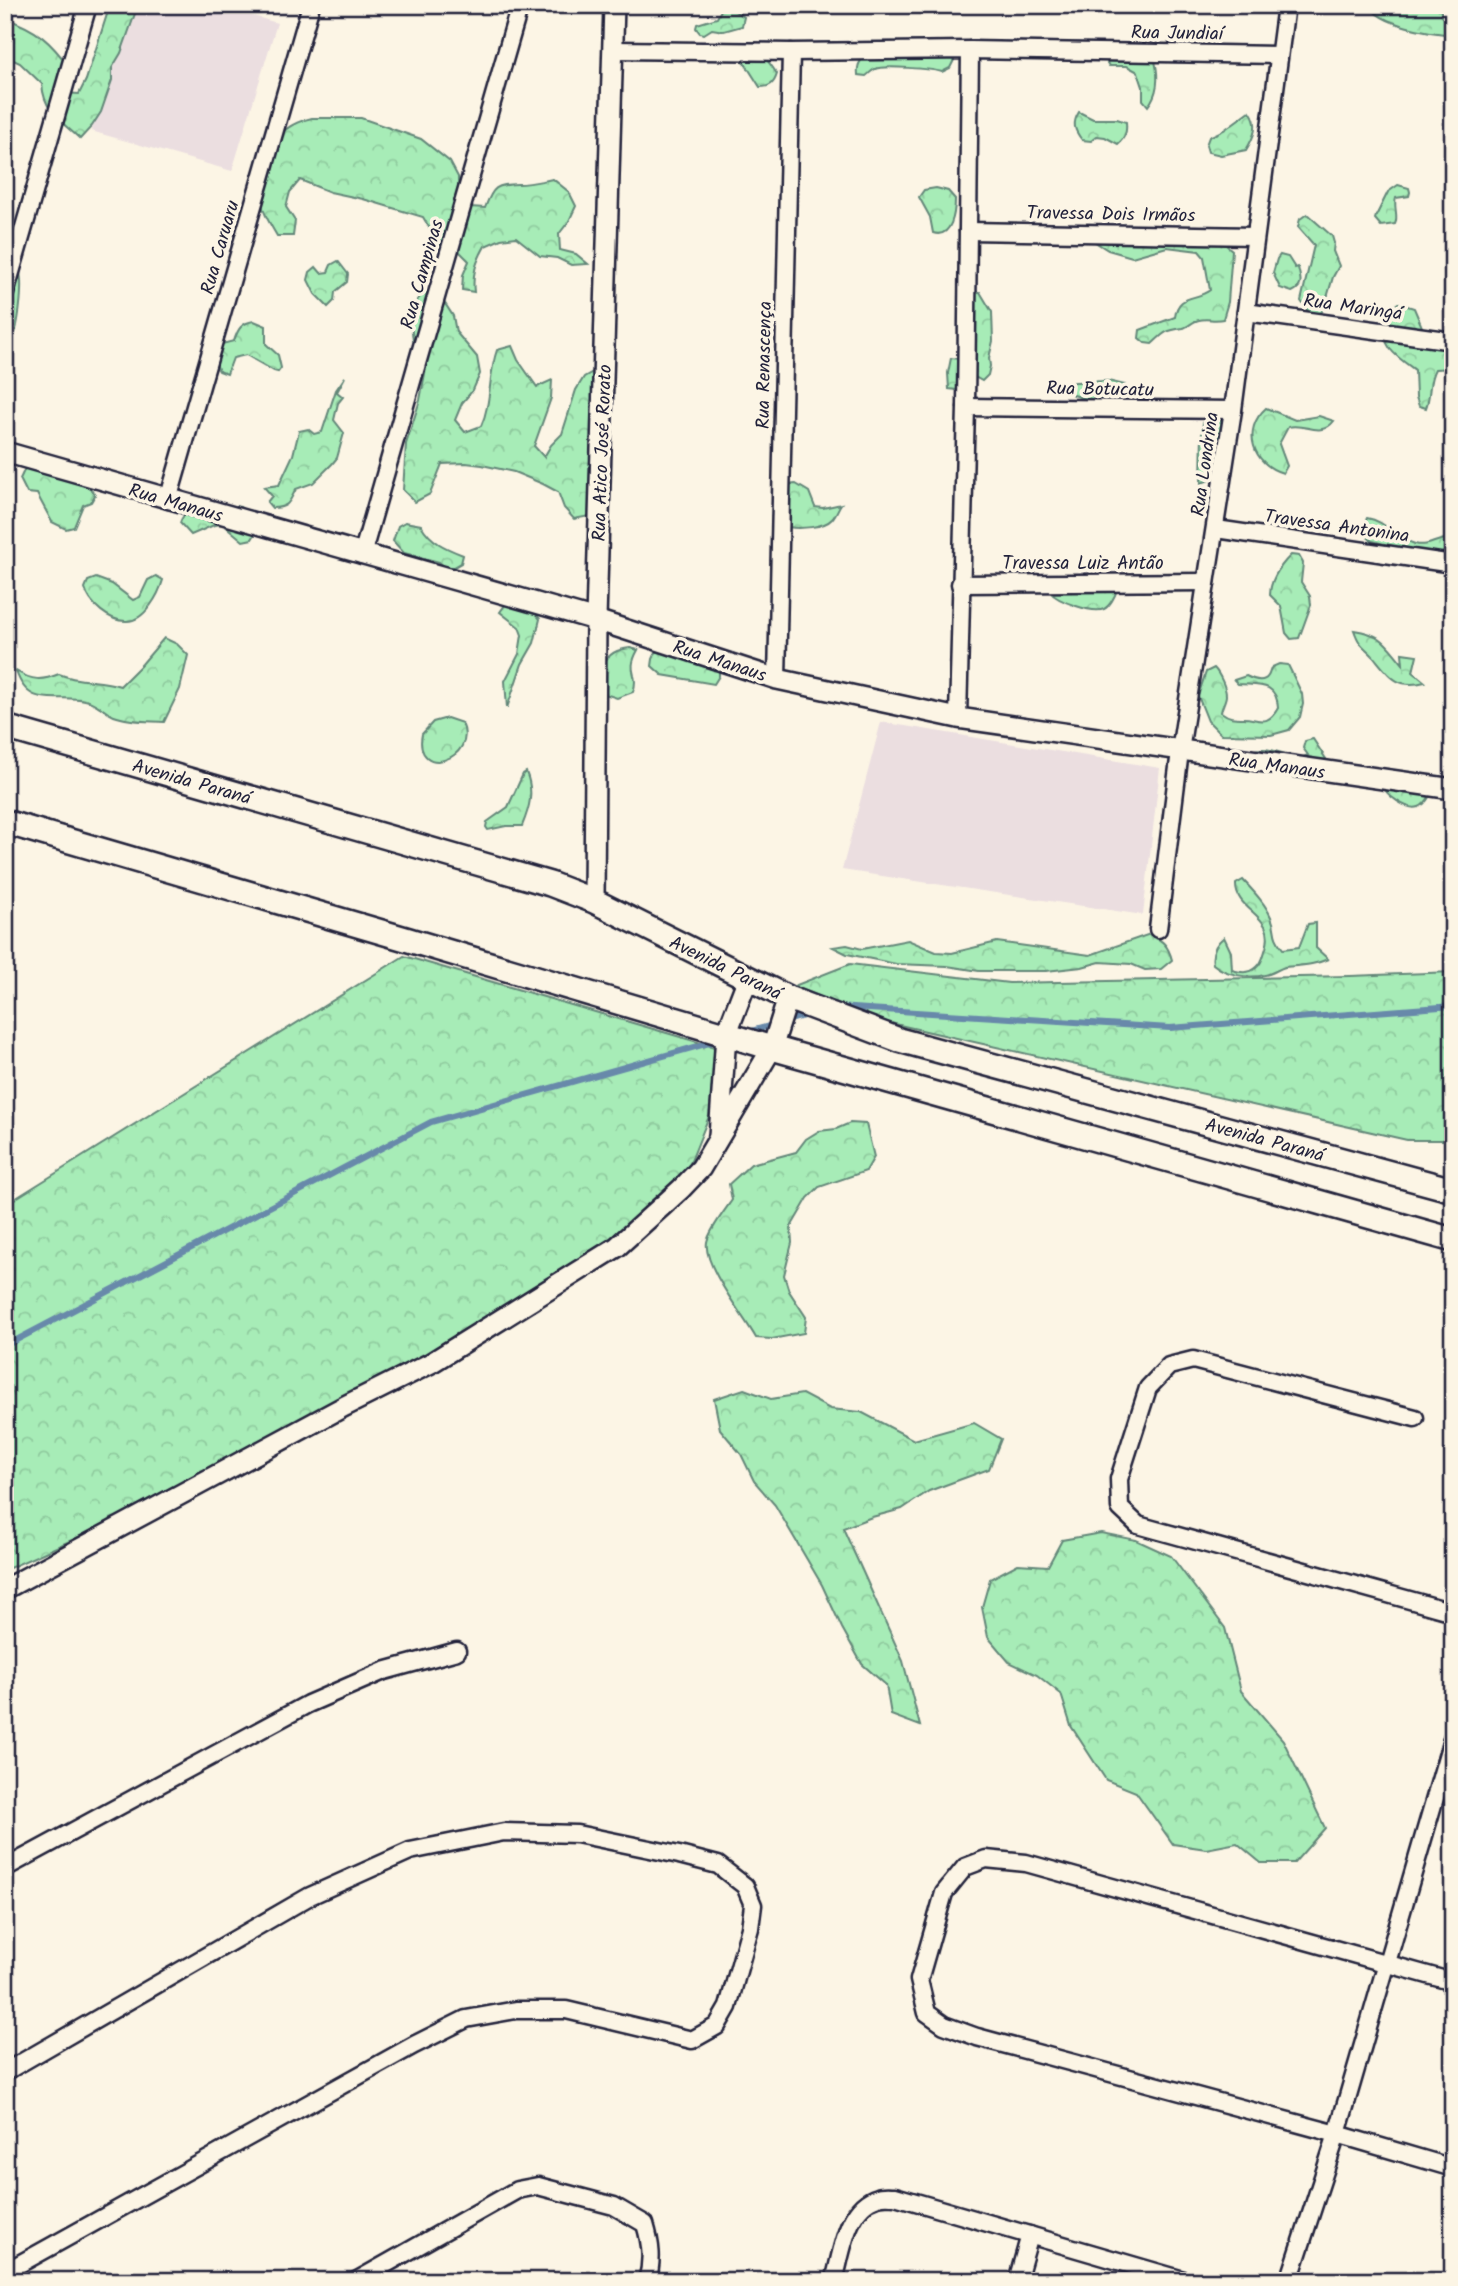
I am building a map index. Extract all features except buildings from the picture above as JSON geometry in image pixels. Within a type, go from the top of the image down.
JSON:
[{"type":"main road","name":"Avenida Paraná","points":[[5,727],[550,884],[594,901],[797,1001],[899,1040],[1453,1190]]},
{"type":"main road","points":[[5,822],[726,1035],[1453,1240]]},
{"type":"street","points":[[5,293],[88,5]]},
{"type":"street","name":"Rua Caruaru","points":[[168,500],[311,5]]},
{"type":"street","name":"Rua Campinas","points":[[362,555],[520,5]]},
{"type":"street","name":"Rua Atico José Rorato","points":[[594,901],[596,620],[614,5]]},
{"type":"street","name":"Rua Londrina","points":[[1158,929],[1180,751],[1247,312],[1286,5]]},
{"type":"street","name":"Rua Jundiaí","points":[[613,50],[970,50],[1279,55]]},
{"type":"street","points":[[958,718],[966,407],[970,50]]},
{"type":"street","name":"Rua Renascença","points":[[777,678],[791,52]]},
{"type":"street","name":"Travessa Dois Irmãos","points":[[968,232],[1255,236]]},
{"type":"street","name":"Rua Maringá","points":[[1247,312],[1453,341]]},
{"type":"street","name":"Rua Botucatu","points":[[966,407],[1233,410]]},
{"type":"street","name":"Rua Manaus","points":[[5,452],[596,620],[777,678],[958,718],[1453,789]]},
{"type":"street","name":"Travessa Antonina","points":[[1216,529],[1453,564]]},
{"type":"street","name":"Travessa Luiz Antão","points":[[960,583],[1206,582]]},
{"type":"street","points":[[719,1140],[726,1035],[748,978]]},
{"type":"street","points":[[5,1589],[333,1412],[430,1363],[617,1247],[701,1168],[797,1001]]},
{"type":"street","points":[[1416,1418],[1193,1360],[1169,1366],[1149,1388],[1119,1479],[1120,1508],[1138,1525],[1453,1612]]},
{"type":"street","points":[[5,1868],[308,1704],[384,1671],[457,1651]]},
{"type":"street","points":[[1289,2281],[1337,2134],[1453,1736]]},
{"type":"street","points":[[1436,1792],[1453,1797]]},
{"type":"street","points":[[5,2072],[310,1896],[410,1850],[504,1832],[577,1834],[718,1865],[745,1886],[753,1906],[750,1928],[728,2007],[717,2026],[692,2040],[565,2010],[516,2010],[466,2019],[414,2045],[5,2272]]},
{"type":"street","points":[[1453,1982],[1026,1863],[986,1859],[965,1867],[944,1893],[919,1980],[927,2012],[944,2025],[977,2037],[1453,2168]]},
{"type":"street","points":[[356,2281],[517,2190],[538,2186],[614,2206],[645,2224],[652,2245],[651,2269],[647,2281]]},
{"type":"street","points":[[834,2281],[851,2220],[864,2204],[878,2197],[895,2196],[1187,2281]]},
{"type":"street","points":[[1017,2281],[1030,2235]]},
{"type":"shaded area","points":[[127,5],[216,5],[277,23],[232,171],[91,131]]},
{"type":"shaded area","points":[[881,722],[1160,768],[1143,915],[842,870]]},
{"type":"green space","points":[[110,5],[138,5],[121,53],[112,68],[112,80],[101,112],[80,139],[50,109],[42,84],[20,63],[5,56],[5,18],[35,32],[56,50],[70,68],[64,93],[79,94]]},
{"type":"green space","points":[[1369,5],[1387,5],[1396,11],[1398,5],[1440,5],[1446,20],[1453,22],[1453,35],[1394,23],[1383,18]]},
{"type":"green space","points":[[729,7],[744,17],[742,26],[724,31],[712,29],[704,34],[696,28],[697,24],[717,18],[721,10]]},
{"type":"green space","points":[[949,53],[954,60],[950,68],[942,72],[888,67],[875,69],[866,76],[858,75],[859,64],[868,55]]},
{"type":"green space","points":[[748,56],[763,58],[771,65],[777,74],[771,84],[760,87],[740,60]]},
{"type":"green space","points":[[1107,60],[1155,61],[1157,84],[1148,106],[1143,100],[1143,87],[1138,72],[1127,66],[1109,66]]},
{"type":"green space","points":[[1250,111],[1255,121],[1255,130],[1246,150],[1221,155],[1208,152],[1206,145],[1209,137],[1224,130]]},
{"type":"green space","points":[[1079,112],[1093,119],[1117,119],[1126,122],[1124,137],[1118,144],[1097,136],[1091,141],[1082,140],[1075,126]]},
{"type":"green space","points":[[312,118],[361,118],[421,139],[450,162],[458,177],[458,193],[470,207],[485,208],[490,195],[500,186],[553,179],[569,192],[576,206],[559,234],[560,250],[576,254],[588,264],[571,265],[557,258],[540,256],[516,237],[501,239],[485,246],[474,274],[474,292],[462,290],[463,275],[469,261],[458,250],[440,246],[423,217],[330,192],[300,180],[290,192],[286,207],[295,221],[293,236],[277,236],[262,206],[261,184],[279,137],[291,126]]},
{"type":"green space","points":[[1398,185],[1409,188],[1409,196],[1396,198],[1395,224],[1381,226],[1375,219],[1376,216],[1388,192]]},
{"type":"green space","points":[[936,188],[948,191],[955,199],[951,223],[939,234],[933,233],[930,217],[919,197],[924,190]]},
{"type":"green space","points":[[1307,214],[1332,236],[1333,251],[1339,266],[1324,308],[1318,317],[1310,314],[1301,301],[1314,245],[1298,227],[1300,219]]},
{"type":"green space","points":[[1095,237],[1221,241],[1232,250],[1228,302],[1223,319],[1197,321],[1166,332],[1152,344],[1145,343],[1139,338],[1140,330],[1175,317],[1180,304],[1210,290],[1204,257],[1199,251],[1167,247],[1132,257],[1108,250],[1095,242]]},
{"type":"green space","points":[[1280,255],[1288,257],[1295,268],[1298,267],[1300,285],[1292,292],[1280,288],[1273,273]]},
{"type":"green space","points":[[5,260],[19,270],[21,283],[15,333],[5,338]]},
{"type":"green space","points":[[338,261],[348,274],[347,282],[335,292],[334,301],[328,307],[315,294],[308,280],[310,272],[316,267],[321,273],[328,272],[331,265]]},
{"type":"green space","points":[[435,288],[453,316],[456,332],[477,357],[480,374],[455,420],[465,432],[481,426],[487,408],[497,350],[512,346],[518,360],[537,387],[552,380],[551,398],[534,446],[544,457],[562,434],[576,390],[584,377],[598,369],[590,516],[574,519],[564,508],[558,492],[514,472],[482,465],[442,464],[430,494],[415,502],[403,490],[406,444],[420,400],[426,368],[424,353],[413,340],[413,307],[421,295]]},
{"type":"green space","points":[[972,292],[980,292],[992,312],[993,341],[988,375],[982,381],[975,377],[972,370],[957,390],[949,389],[951,358],[959,359]]},
{"type":"green space","points":[[1398,303],[1414,308],[1428,341],[1453,354],[1453,368],[1435,369],[1426,408],[1419,406],[1416,397],[1415,370],[1391,350],[1385,338],[1387,319]]},
{"type":"green space","points":[[254,321],[266,326],[266,344],[278,355],[281,368],[278,372],[274,371],[246,355],[233,358],[227,374],[219,371],[214,360],[218,345],[234,341],[241,327]]},
{"type":"green space","points":[[345,377],[337,392],[343,397],[338,403],[334,420],[344,433],[337,458],[313,483],[296,489],[285,505],[272,508],[267,502],[272,496],[264,487],[279,485],[293,455],[299,431],[308,429],[314,434],[322,432],[336,390]]},
{"type":"green space","points":[[1108,381],[1125,385],[1126,392],[1124,399],[1088,399],[1067,392],[1066,385],[1075,382]]},
{"type":"green space","points":[[1266,408],[1295,420],[1319,416],[1334,421],[1323,429],[1288,427],[1279,444],[1287,466],[1283,473],[1264,463],[1254,446],[1254,426]]},
{"type":"green space","points":[[1209,417],[1224,422],[1220,457],[1210,480],[1201,483],[1202,431],[1203,423]]},
{"type":"green space","points":[[27,464],[84,481],[95,495],[91,502],[83,505],[74,527],[66,529],[52,522],[37,494],[27,493],[20,479]]},
{"type":"green space","points":[[796,484],[809,492],[815,507],[841,504],[832,519],[817,526],[788,527],[787,485]]},
{"type":"green space","points":[[207,502],[240,507],[253,516],[257,531],[252,539],[243,541],[223,524],[191,535],[180,523],[184,515]]},
{"type":"green space","points":[[1367,518],[1415,544],[1425,545],[1453,538],[1453,549],[1434,556],[1372,541],[1364,531]]},
{"type":"green space","points":[[405,522],[421,525],[439,544],[463,555],[461,563],[454,567],[445,567],[439,562],[404,553],[393,541],[398,526]]},
{"type":"green space","points":[[1291,555],[1299,556],[1303,563],[1301,582],[1310,596],[1311,605],[1299,638],[1291,639],[1286,633],[1281,606],[1270,595],[1277,573]]},
{"type":"green space","points":[[156,576],[163,580],[155,599],[140,617],[134,620],[120,621],[107,615],[91,600],[85,588],[88,581],[96,578],[112,584],[133,600],[140,597],[148,580]]},
{"type":"green space","points":[[1049,589],[1117,590],[1108,606],[1099,610],[1067,603],[1054,596]]},
{"type":"green space","points":[[513,602],[535,613],[540,619],[534,643],[522,664],[507,708],[505,681],[519,654],[522,635],[519,627],[500,612],[505,605]]},
{"type":"green space","points":[[1354,630],[1378,637],[1403,664],[1402,653],[1417,655],[1413,672],[1425,682],[1407,684],[1395,680],[1362,645]]},
{"type":"green space","points":[[164,638],[177,644],[188,655],[180,689],[164,722],[120,718],[85,700],[36,696],[28,691],[16,671],[32,678],[42,679],[59,674],[120,686]]},
{"type":"green space","points":[[630,648],[638,650],[633,664],[633,692],[617,698],[602,693],[603,669],[608,657]]},
{"type":"green space","points":[[665,650],[719,668],[719,676],[714,684],[662,675],[652,666],[656,652]]},
{"type":"green space","points":[[1279,664],[1288,665],[1302,694],[1300,717],[1289,730],[1271,735],[1221,734],[1208,721],[1198,696],[1206,672],[1214,668],[1224,684],[1226,697],[1221,712],[1232,717],[1266,720],[1278,708],[1274,693],[1259,685],[1238,684],[1234,680],[1246,676],[1263,680],[1272,667]]},
{"type":"green space","points":[[447,718],[462,723],[465,736],[462,747],[445,760],[435,761],[427,757],[422,748],[422,734],[433,722]]},
{"type":"green space","points":[[1313,739],[1326,759],[1329,773],[1244,755],[1265,749],[1301,758],[1308,755],[1303,748],[1305,741]]},
{"type":"green space","points":[[526,772],[530,799],[522,826],[488,830],[487,822],[508,807]]},
{"type":"green space","points":[[1383,784],[1431,794],[1421,806],[1409,807],[1392,797]]},
{"type":"green space","points":[[1243,880],[1259,897],[1268,912],[1277,940],[1283,949],[1299,947],[1308,924],[1316,923],[1316,948],[1328,959],[1285,967],[1252,977],[1231,973],[1213,964],[1214,949],[1224,937],[1231,952],[1232,970],[1251,971],[1263,959],[1268,937],[1266,928],[1237,893],[1236,884]]},
{"type":"green space","points":[[1150,934],[1164,944],[1172,960],[1161,969],[1145,970],[1131,964],[1100,962],[1046,971],[979,971],[947,966],[896,964],[847,954],[833,947],[847,945],[862,949],[908,940],[936,952],[952,953],[997,942],[1090,955]]},
{"type":"green space","points":[[404,956],[718,1048],[709,1116],[689,1166],[656,1200],[602,1245],[418,1364],[351,1415],[5,1570],[5,1205]]},
{"type":"green space","points":[[850,964],[1009,983],[1453,972],[1453,1140],[1407,1140],[873,1019],[794,986]]},
{"type":"green space","points":[[850,1123],[866,1124],[874,1157],[866,1171],[819,1187],[808,1198],[791,1227],[792,1243],[784,1275],[789,1291],[806,1317],[804,1333],[772,1339],[756,1338],[718,1277],[707,1252],[711,1232],[732,1200],[729,1184],[751,1164],[796,1152],[806,1139],[819,1131],[836,1129]]},
{"type":"green space","points":[[744,1389],[771,1399],[802,1394],[830,1409],[861,1412],[914,1440],[974,1423],[1001,1439],[989,1469],[929,1491],[902,1509],[843,1528],[903,1661],[920,1726],[891,1715],[886,1685],[862,1664],[822,1585],[775,1505],[754,1481],[741,1454],[720,1429],[714,1399]]},
{"type":"green space","points":[[1101,1533],[1136,1540],[1171,1556],[1225,1628],[1241,1691],[1283,1740],[1325,1828],[1294,1863],[1261,1863],[1237,1843],[1206,1849],[1173,1844],[1136,1792],[1106,1780],[1071,1726],[1061,1694],[1037,1675],[1009,1662],[988,1637],[982,1607],[990,1579],[1018,1564],[1048,1566],[1062,1540]]},
{"type":"waterway","points":[[837,1007],[1170,1028],[1453,1006]]},
{"type":"waterway","points":[[748,1032],[810,1014]]},
{"type":"waterway","points":[[5,1346],[431,1122],[716,1041]]}]
